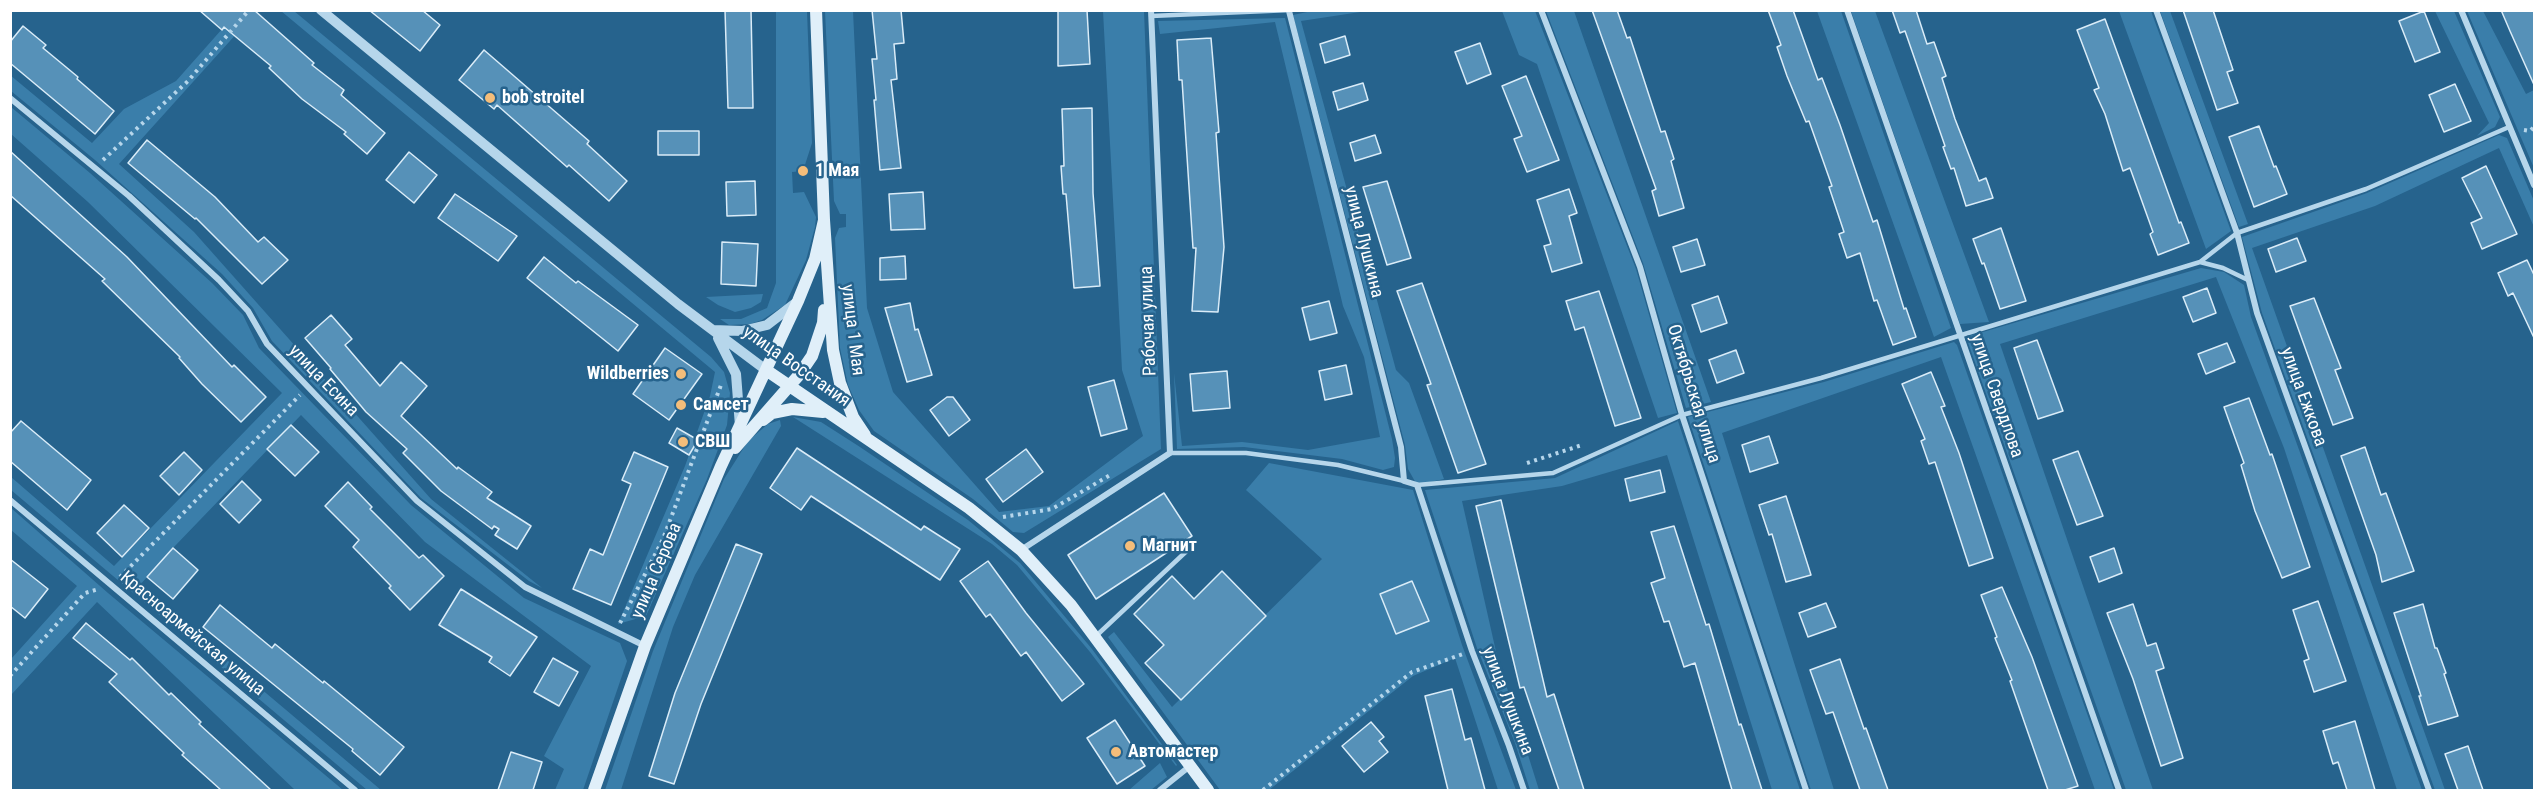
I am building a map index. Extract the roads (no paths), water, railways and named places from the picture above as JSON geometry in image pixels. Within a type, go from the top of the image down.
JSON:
[{"type":"main road","name":"улица 1 Мая","points":[[816,10],[824,220],[833,350],[840,383],[853,417],[867,438]]},
{"type":"main road","name":"улица 1 Мая","points":[[766,370],[815,259],[824,220]]},
{"type":"main road","points":[[745,428],[789,386],[812,356],[823,323],[828,276]]},
{"type":"main road","name":"улица Восстания","points":[[766,370],[985,520],[1021,550],[1071,605],[1208,790]]},
{"type":"main road","name":"улица Серова","points":[[594,790],[645,646],[721,466],[745,428],[766,370]]},
{"type":"main road","points":[[745,428],[772,413],[792,409],[812,409],[829,413]]},
{"type":"street","name":"улица Восстания","points":[[321,10],[713,330],[766,370]]},
{"type":"street","name":"Октябрьская улица","points":[[1541,10],[1640,267],[1682,415],[1806,790]]},
{"type":"street","name":"улица Свердлова","points":[[1847,10],[2119,790]]},
{"type":"street","name":"улица Ежкова","points":[[2156,10],[2237,233],[2257,313],[2429,790]]},
{"type":"street","points":[[2461,10],[2535,185]]},
{"type":"street","name":"улица Лушкина","points":[[1290,11],[1401,447],[1404,481]]},
{"type":"street","name":"Рабочая улица","points":[[1151,13],[1170,453]]},
{"type":"street","name":"улица Есина","points":[[10,98],[129,196],[219,280],[248,311],[267,344],[417,501],[525,587],[645,646]]},
{"type":"street","points":[[713,330],[742,331],[767,325],[798,301]]},
{"type":"street","points":[[713,330],[736,374],[745,428]]},
{"type":"street","points":[[1021,550],[1170,453]]},
{"type":"street","points":[[1404,481],[1417,485]]},
{"type":"street","name":"улица Лушкина","points":[[1417,485],[1472,651],[1524,790]]},
{"type":"street","name":"Красноармейская улица","points":[[10,500],[355,790]]},
{"type":"street","points":[[1160,790],[1191,766]]},
{"type":"lane","points":[[1151,13],[1290,11]]},
{"type":"lane","points":[[1417,485],[1553,473],[1682,415],[1821,378],[2200,262],[2237,233],[2366,189],[2509,127]]},
{"type":"lane","points":[[2200,262],[2223,268],[2248,280]]},
{"type":"lane","points":[[1170,453],[1246,453],[1338,465],[1404,481]]},
{"type":"lane","points":[[1095,637],[1192,546]]},
{"type":"place","name":"bob stroitel","points":[[490,98]]},
{"type":"place","name":"1 Мая","points":[[803,171]]},
{"type":"place","name":"Wildberries","points":[[681,374]]},
{"type":"place","name":"Самсет","points":[[681,405]]},
{"type":"place","name":"СВШ","points":[[683,442]]},
{"type":"place","name":"Магнит","points":[[1130,546]]},
{"type":"place","name":"Автомастер","points":[[1116,752]]}]
